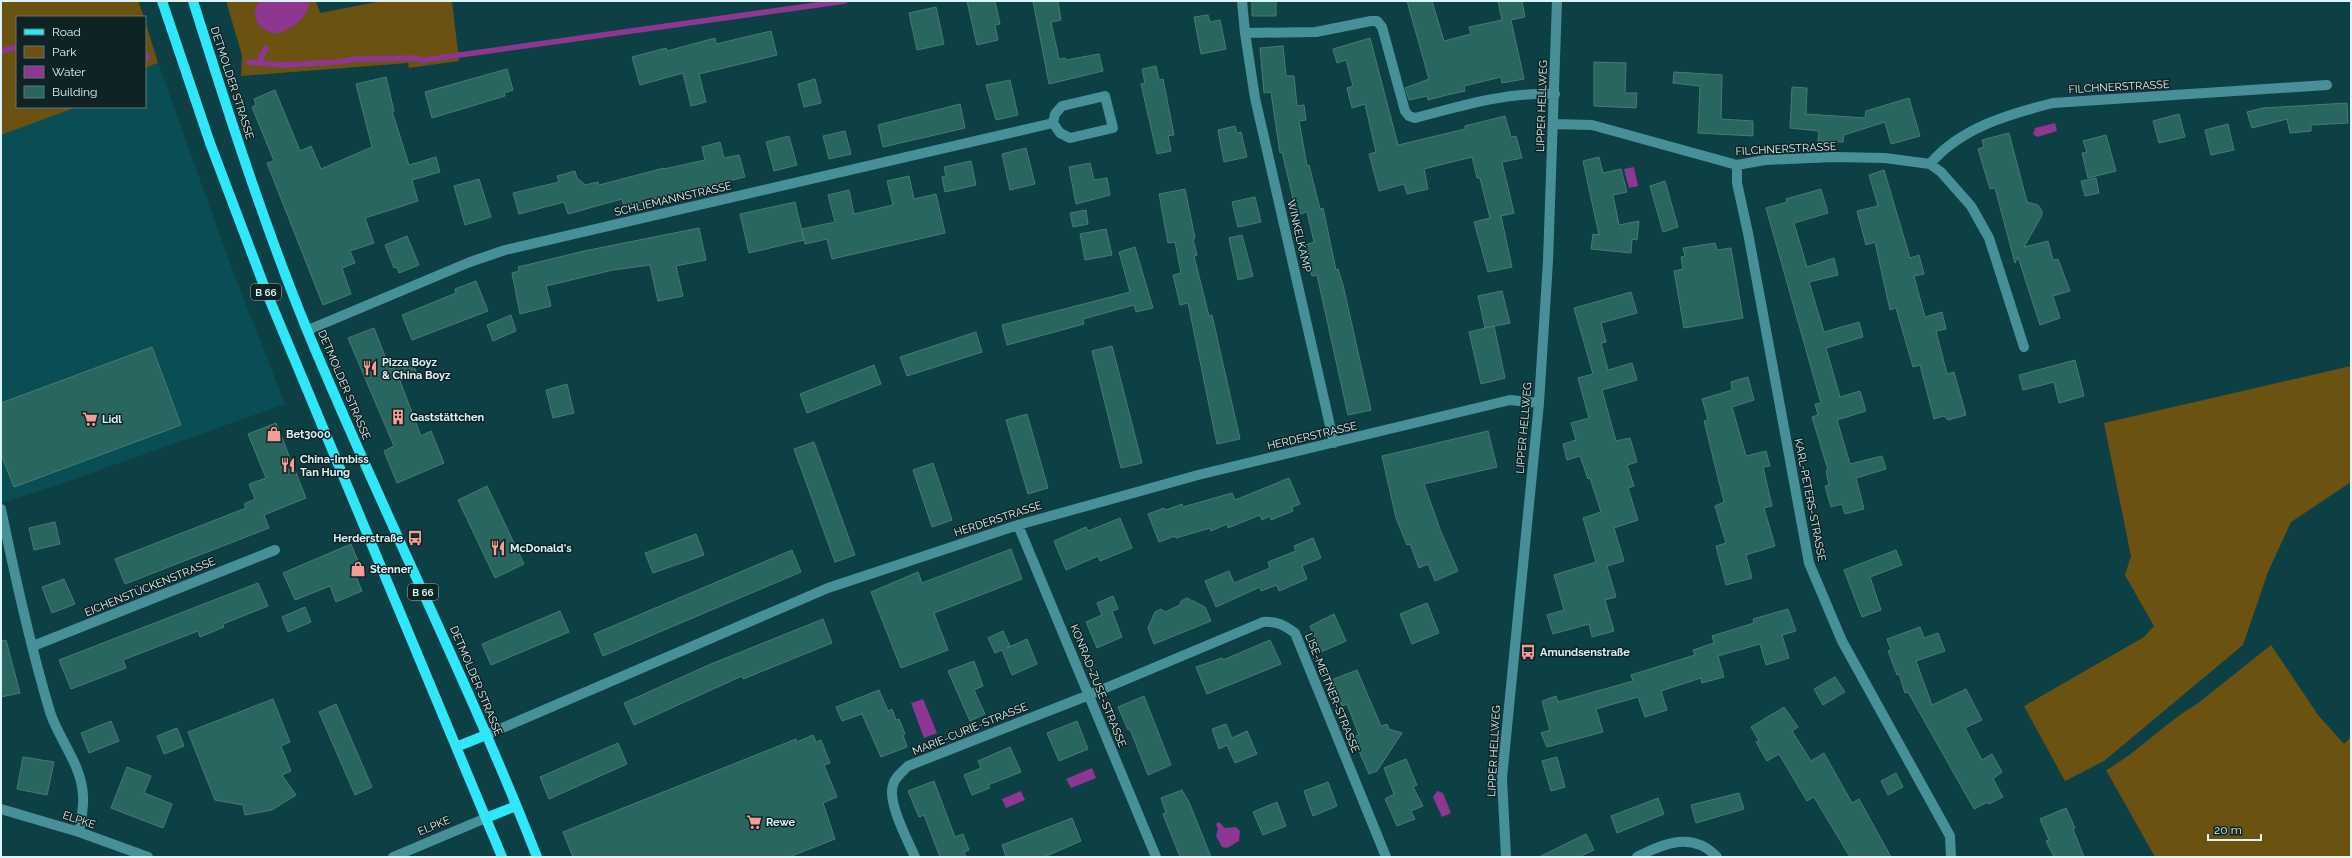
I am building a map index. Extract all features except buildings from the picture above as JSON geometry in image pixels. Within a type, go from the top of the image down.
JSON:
[{"type":"main road","name":"B 66","points":[[162,1],[187,81],[260,277],[502,857]]},
{"type":"main road","name":"DETMOLDER STRASSE","points":[[194,1],[249,178],[308,330],[486,735],[537,857]]},
{"type":"main road","points":[[456,747],[486,735]]},
{"type":"main road","points":[[486,818],[516,806]]},
{"type":"street","name":"WINKELKAMP","points":[[1242,1],[1245,34],[1255,98],[1334,443]]},
{"type":"street","name":"LIPPER HELLWEG","points":[[1506,857],[1502,778],[1505,733],[1539,403],[1554,124],[1557,1]]},
{"type":"street","points":[[1245,34],[1316,32],[1371,21],[1378,21],[1382,27],[1405,112],[1409,116],[1415,118],[1495,98],[1535,93],[1555,94]]},
{"type":"street","name":"FILCHNERSTRASSE","points":[[1554,124],[1592,125],[1737,165],[1765,160],[1834,157],[1885,158],[1930,164],[1938,154],[1954,142],[1973,131],[2023,111],[2053,103],[2326,85]]},
{"type":"street","points":[[1106,96],[1113,128],[1070,138],[1060,133],[1053,123],[1055,114],[1062,106],[1106,96]]},
{"type":"street","name":"SCHLIEMANNSTRASSE","points":[[308,330],[470,262],[504,250],[1053,123]]},
{"type":"street","points":[[1930,164],[1941,172],[1955,187],[1971,206],[1982,224],[1989,238],[2024,347]]},
{"type":"street","name":"KARL-PETERS-STRASSE","points":[[1737,165],[1737,183],[1748,233],[1809,563],[1842,641],[1950,836],[1951,857]]},
{"type":"street","name":"HERDERSTRASSE","points":[[486,735],[828,588],[1018,525],[1198,475],[1510,400],[1539,403]]},
{"type":"street","points":[[1,508],[24,620],[33,646],[57,731],[81,780],[83,795],[79,832]]},
{"type":"street","name":"KONRAD-ZUSE-STRASSE","points":[[1018,525],[1156,857]]},
{"type":"street","name":"EICHENSTÜCKENSTRASSE","points":[[33,646],[275,550]]},
{"type":"street","name":"LISE-MEITNER-STRASSE","points":[[1089,695],[1263,622],[1274,621],[1284,624],[1296,633],[1386,857]]},
{"type":"street","name":"MARIE-CURIE-STRASSE","points":[[915,857],[894,804],[892,786],[897,776],[908,766],[1089,695]]},
{"type":"street","name":"ELPKE","points":[[1,809],[79,832],[148,857]]},
{"type":"street","name":"ELPKE","points":[[393,857],[486,818]]},
{"type":"street","points":[[1637,857],[1660,845],[1684,841],[1699,844],[1717,857]]},
{"type":"shaded area","points":[[158,63],[236,280],[285,404],[69,481],[1,503],[1,135],[74,108],[146,108],[146,68]]},
{"type":"green space","points":[[1,1],[138,1],[144,16],[16,16],[16,108],[74,108],[1,135]]},
{"type":"green space","points":[[226,1],[316,1],[320,13],[382,1],[452,1],[459,61],[409,68],[408,63],[241,76],[242,55]]},
{"type":"green space","points":[[146,24],[158,63],[146,68]]},
{"type":"green space","points":[[2351,366],[2351,482],[2291,522],[2268,572],[2243,645],[2104,761],[2065,781],[2024,706],[2144,637],[2154,626],[2125,575],[2131,556],[2104,423]]},
{"type":"green space","points":[[2271,645],[2318,715],[2344,744],[2351,737],[2351,857],[2155,857],[2106,770],[2130,755]]},
{"type":"water","points":[[259,1],[310,1],[305,14],[297,24],[286,30],[273,34],[259,25],[255,18],[256,8]]},
{"type":"water","points":[[2055,123],[2057,131],[2037,137],[2033,134],[2035,128]]},
{"type":"water","points":[[1634,167],[1638,186],[1629,188],[1624,169]]},
{"type":"water","points":[[923,699],[937,733],[924,738],[911,703]]},
{"type":"water","points":[[1092,768],[1096,778],[1071,788],[1066,779]]},
{"type":"water","points":[[1021,791],[1025,800],[1006,808],[1002,799]]},
{"type":"water","points":[[1437,791],[1443,793],[1451,813],[1442,817],[1433,797]]},
{"type":"water","points":[[1219,822],[1225,828],[1236,827],[1240,831],[1239,841],[1227,848],[1222,847],[1216,836],[1218,829],[1216,824]]},
{"type":"waterway","points":[[249,62],[283,65],[338,62],[356,59],[414,58],[424,60],[845,1]]},
{"type":"waterway","points":[[1,51],[16,47]]},
{"type":"waterway","points":[[259,62],[266,48]]},
{"type":"place","name":"Pizza Boyz & China Boyz","points":[[370,368]]},
{"type":"place","name":"Gaststättchen","points":[[398,417]]},
{"type":"place","name":"Lidl","points":[[90,419]]},
{"type":"place","name":"Bet3000","points":[[274,434]]},
{"type":"place","name":"China-Imbiss Tan Hung","points":[[288,465]]},
{"type":"place","name":"Herderstraße","points":[[415,538]]},
{"type":"place","name":"McDonald's","points":[[498,548]]},
{"type":"place","name":"Stenner","points":[[358,569]]},
{"type":"place","name":"Amundsenstraße","points":[[1528,652]]},
{"type":"place","name":"Rewe","points":[[754,822]]}]
